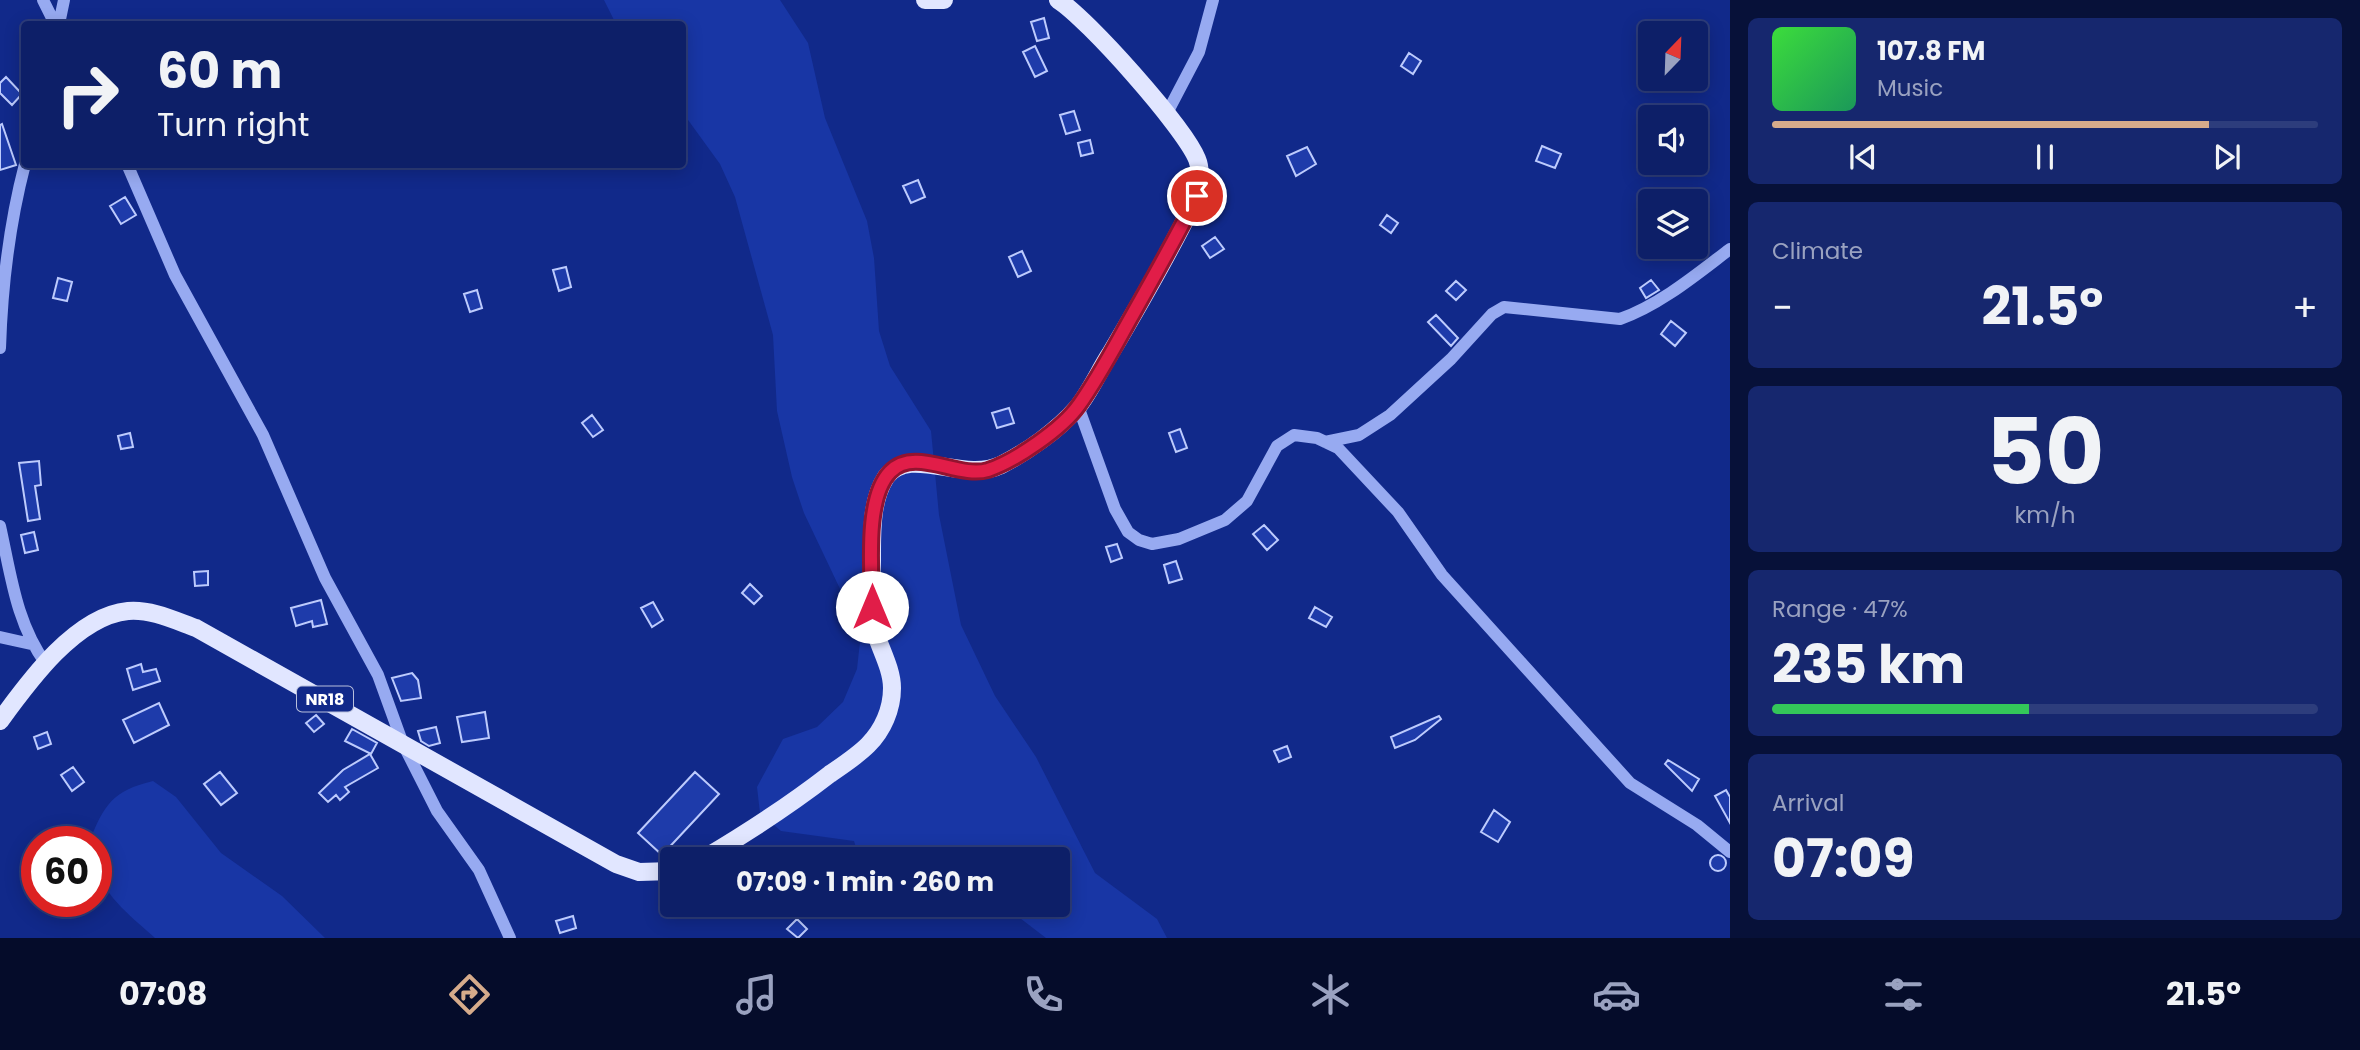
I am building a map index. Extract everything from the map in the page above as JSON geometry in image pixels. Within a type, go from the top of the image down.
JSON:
[{"type":"main road","points":[[925,0],[944,0]]},
{"type":"main road","points":[[723,847],[757,827],[821,781],[868,745],[881,730],[891,705],[892,684],[874,626],[873,528],[878,494],[892,470],[906,464],[924,463],[965,472],[985,471],[1027,448],[1078,406],[1197,196],[1200,177],[1197,159],[1166,115],[1079,16],[1058,0]]},
{"type":"main road","name":"NR18","points":[[0,721],[46,664],[90,624],[128,611],[146,611],[195,628],[616,864],[639,872],[660,871]]},
{"type":"street","points":[[43,0],[55,21]]},
{"type":"street","points":[[58,21],[64,0]]},
{"type":"street","points":[[1166,115],[1199,52],[1213,0]]},
{"type":"street","points":[[0,348],[1,296],[7,251],[24,168]]},
{"type":"street","points":[[129,168],[175,275],[263,435],[324,578],[378,675],[403,744],[437,811],[479,870],[510,938]]},
{"type":"street","points":[[1325,442],[1359,435],[1390,415],[1451,359],[1492,314],[1504,307],[1620,319],[1633,314],[1697,274],[1730,248]]},
{"type":"street","points":[[1078,406],[1115,509],[1128,532],[1139,540],[1152,544],[1179,539],[1225,520],[1247,502],[1277,446],[1294,436],[1317,438],[1338,448],[1398,512],[1442,575],[1630,783],[1697,825],[1730,852]]},
{"type":"street","points":[[0,526],[20,616],[31,644],[46,664]]},
{"type":"street","points":[[0,637],[31,644]]},
{"type":"shaded area","points":[[604,0],[780,0],[808,43],[825,118],[867,221],[874,258],[879,331],[890,366],[931,431],[939,515],[961,625],[995,696],[1036,757],[1095,873],[1157,919],[1167,938],[1046,938],[1019,917],[1070,917],[1070,847],[856,847],[854,841],[781,831],[760,813],[757,787],[783,739],[817,727],[843,702],[857,669],[861,633],[804,513],[792,477],[777,411],[773,335],[735,197],[720,164],[686,117],[686,21],[614,21]]},
{"type":"shaded area","points":[[153,781],[176,797],[221,853],[282,896],[325,938],[155,938],[112,896],[112,826],[96,826],[112,801],[128,789]]},
{"type":"building","points":[[1044,18],[1049,38],[1037,41],[1031,22]]},
{"type":"building","points":[[1035,46],[1047,71],[1035,77],[1023,52]]},
{"type":"building","points":[[1409,53],[1421,61],[1413,74],[1401,66]]},
{"type":"building","points":[[6,77],[21,93],[12,105],[0,93],[0,83]]},
{"type":"building","points":[[1074,111],[1080,130],[1066,134],[1060,115]]},
{"type":"building","points":[[2,124],[16,165],[0,170],[0,125]]},
{"type":"building","points":[[1090,140],[1093,153],[1081,156],[1078,143]]},
{"type":"building","points":[[1542,146],[1561,154],[1555,168],[1536,161]]},
{"type":"building","points":[[1307,147],[1316,164],[1296,176],[1287,156]]},
{"type":"building","points":[[918,180],[925,197],[911,203],[903,186]]},
{"type":"building","points":[[125,197],[136,215],[121,224],[110,206]]},
{"type":"building","points":[[1387,215],[1398,223],[1391,233],[1380,225]]},
{"type":"building","points":[[1215,237],[1224,249],[1210,258],[1202,246]]},
{"type":"building","points":[[1022,251],[1031,271],[1018,277],[1009,257]]},
{"type":"building","points":[[566,267],[571,287],[559,291],[553,270]]},
{"type":"building","points":[[58,278],[72,282],[67,301],[53,298]]},
{"type":"building","points":[[1651,280],[1659,290],[1646,298],[1640,288]]},
{"type":"building","points":[[1456,281],[1466,290],[1456,300],[1446,291]]},
{"type":"building","points":[[477,290],[482,308],[470,312],[464,294]]},
{"type":"building","points":[[1436,315],[1458,338],[1451,346],[1428,322]]},
{"type":"building","points":[[1671,321],[1686,333],[1675,346],[1661,334]]},
{"type":"building","points":[[1009,408],[1014,423],[997,428],[992,413]]},
{"type":"building","points":[[592,415],[603,430],[593,437],[582,423]]},
{"type":"building","points":[[1180,429],[1187,448],[1176,452],[1169,433]]},
{"type":"building","points":[[130,433],[133,447],[121,449],[118,436]]},
{"type":"building","points":[[39,461],[41,485],[35,486],[40,519],[28,521],[19,463]]},
{"type":"building","points":[[1264,525],[1278,540],[1267,550],[1253,534]]},
{"type":"building","points":[[34,532],[38,550],[25,553],[21,535]]},
{"type":"building","points":[[1117,544],[1122,558],[1111,562],[1106,547]]},
{"type":"building","points":[[1176,561],[1182,579],[1169,583],[1164,565]]},
{"type":"building","points":[[208,571],[208,585],[195,586],[194,572]]},
{"type":"building","points":[[750,584],[762,596],[754,604],[742,593]]},
{"type":"building","points":[[321,600],[327,624],[313,627],[312,621],[296,626],[291,608]]},
{"type":"building","points":[[653,602],[663,620],[652,627],[641,608]]},
{"type":"building","points":[[1315,607],[1332,617],[1326,627],[1309,618]]},
{"type":"building","points":[[141,664],[143,672],[156,669],[160,681],[133,690],[127,669]]},
{"type":"building","points":[[412,673],[418,680],[421,698],[401,701],[392,678]]},
{"type":"building","points":[[159,703],[169,725],[134,743],[123,720]]},
{"type":"building","points":[[485,712],[489,738],[462,742],[457,717]]},
{"type":"building","points":[[316,715],[324,724],[314,732],[306,723]]},
{"type":"building","points":[[1439,716],[1441,719],[1415,740],[1395,748],[1391,737]]},
{"type":"building","points":[[436,727],[440,743],[429,746],[421,741],[418,731]]},
{"type":"building","points":[[352,729],[377,743],[371,754],[345,741]]},
{"type":"building","points":[[47,732],[51,744],[38,749],[34,737]]},
{"type":"building","points":[[1287,746],[1291,757],[1279,762],[1274,751]]},
{"type":"building","points":[[370,754],[378,768],[345,787],[349,792],[340,800],[336,795],[328,802],[319,793],[343,770]]},
{"type":"building","points":[[1668,760],[1699,779],[1692,791],[1665,764]]},
{"type":"building","points":[[73,767],[84,782],[72,791],[61,775]]},
{"type":"building","points":[[220,772],[237,793],[221,805],[204,784]]},
{"type":"building","points":[[695,772],[719,794],[669,847],[660,847],[660,853],[638,833]]},
{"type":"building","points":[[1726,790],[1730,797],[1730,823],[1715,796]]},
{"type":"building","points":[[1494,810],[1510,822],[1498,842],[1481,832]]},
{"type":"building","points":[[1718,855],[1724,857],[1724,869],[1718,871],[1712,869],[1710,863],[1712,857]]},
{"type":"building","points":[[573,916],[576,928],[560,933],[556,921]]},
{"type":"building","points":[[797,919],[807,929],[798,938],[787,929]]},
{"type":"route","points":[[872,607],[873,528],[878,494],[892,470],[906,464],[924,463],[965,472],[985,471],[1002,464],[1065,420],[1078,406],[1121,336],[1197,196]]}]
